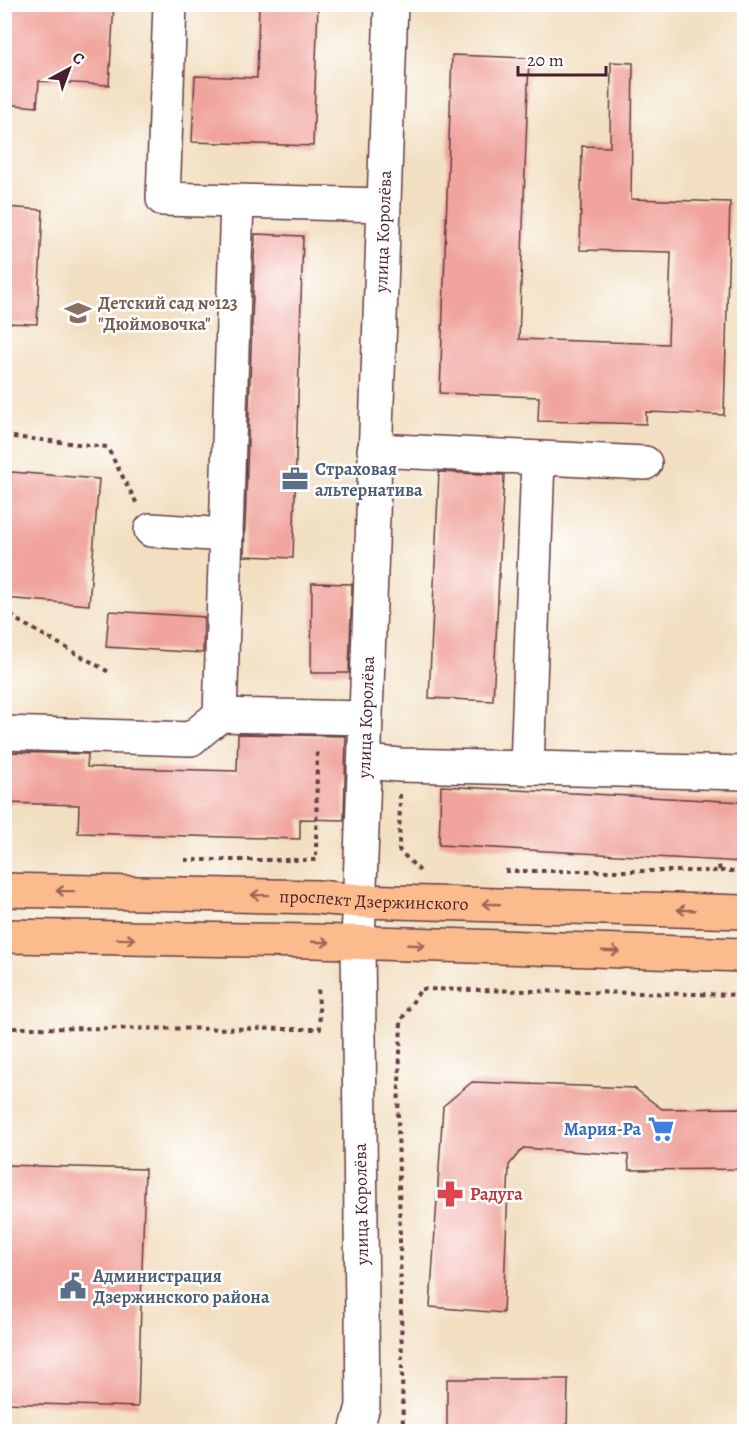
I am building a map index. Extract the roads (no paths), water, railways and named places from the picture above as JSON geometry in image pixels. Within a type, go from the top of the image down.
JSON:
[{"type":"main road","name":"проспект Дзержинского","points":[[4,890],[316,897],[360,901],[744,912]]},
{"type":"main road","points":[[4,936],[358,943],[744,955]]},
{"type":"street","points":[[170,4],[163,199],[383,205]]},
{"type":"street","name":"улица Королёва","points":[[356,1431],[363,1406],[358,943],[391,4]]},
{"type":"street","points":[[220,715],[237,201]]},
{"type":"street","points":[[374,450],[645,463]]},
{"type":"street","points":[[527,768],[538,459]]},
{"type":"street","points":[[151,530],[226,535]]},
{"type":"street","points":[[4,733],[191,739],[220,715],[366,718]]},
{"type":"street","points":[[366,762],[400,765],[744,773]]},
{"type":"place","name":"Детский сад №123 \"Дюймовочка\"","points":[[78,313]]},
{"type":"place","name":"Страховая альтернатива","points":[[295,479]]},
{"type":"place","name":"Мария-Ра","points":[[661,1129]]},
{"type":"place","name":"Радуга","points":[[450,1194]]},
{"type":"place","name":"Администрация Дзержинского района","points":[[73,1286]]}]
